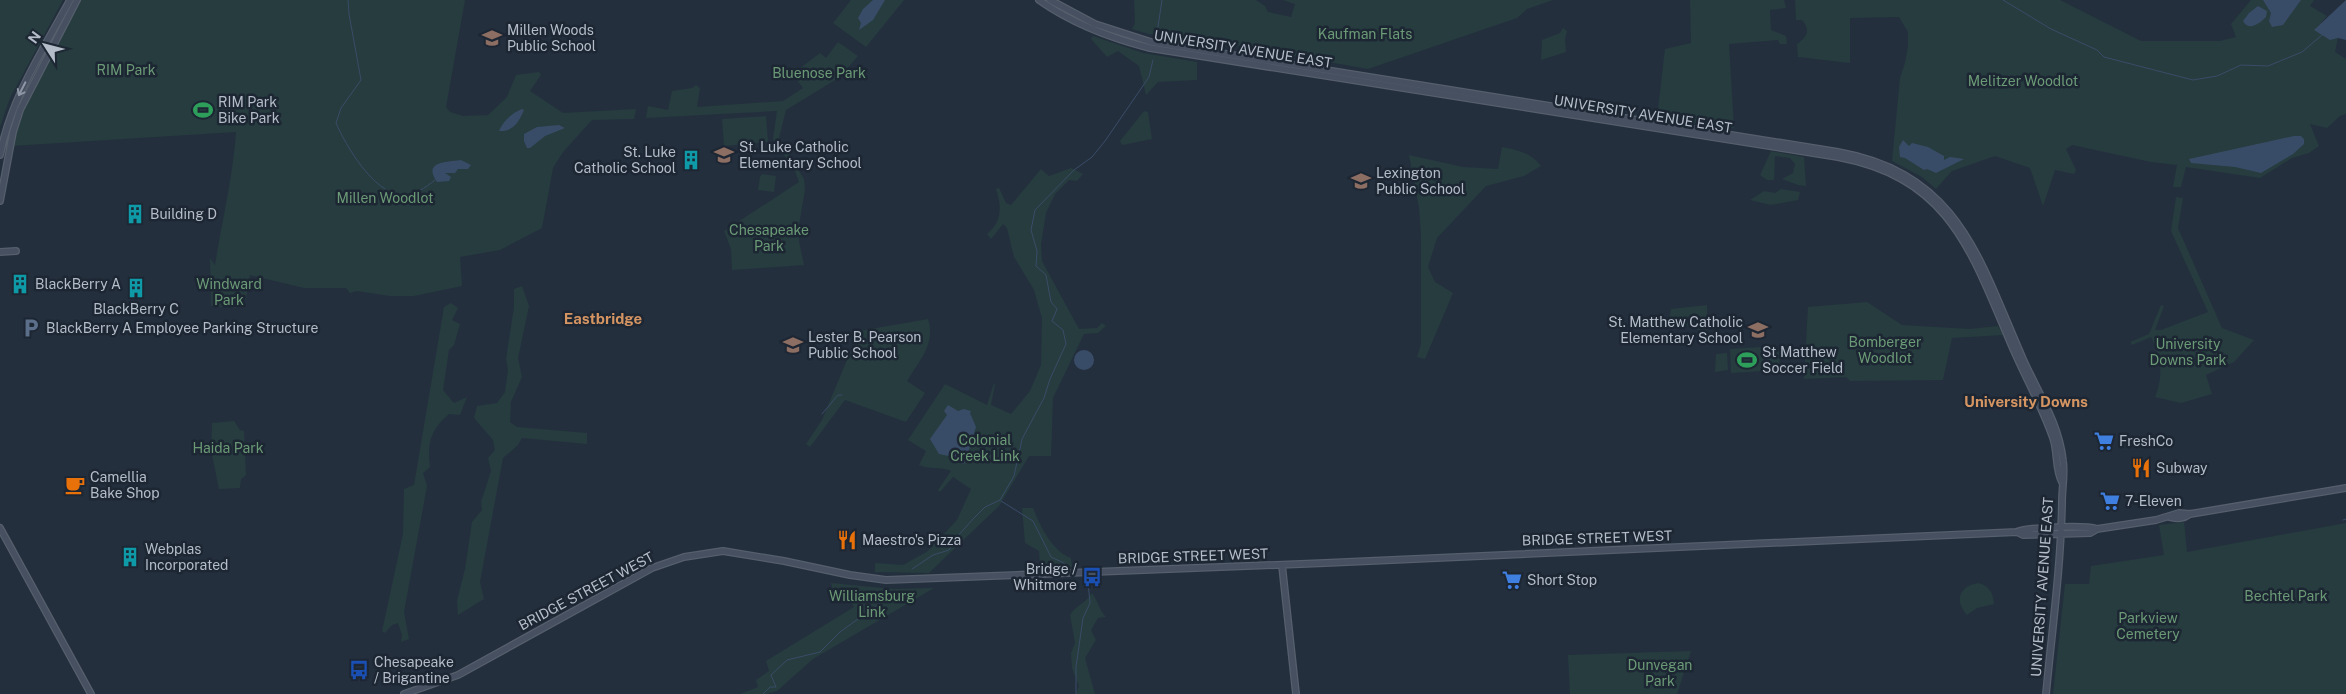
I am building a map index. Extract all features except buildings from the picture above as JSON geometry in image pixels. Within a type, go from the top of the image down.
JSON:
[{"type":"main road","points":[[0,155],[13,107],[70,0]]},
{"type":"main road","points":[[0,201],[13,132],[20,110],[77,0]]},
{"type":"main road","name":"UNIVERSITY AVENUE EAST","points":[[1039,0],[1072,21],[1092,30],[1150,48],[1838,157],[1884,169],[1908,182],[1925,195],[1945,214],[1963,239],[2046,419],[2056,448],[2059,476],[2062,482]]},
{"type":"main road","name":"UNIVERSITY AVENUE EAST","points":[[1050,0],[1095,24],[1151,42],[1838,152],[1871,159],[1899,171],[1937,198],[1957,221],[1973,246],[2028,370],[2055,424],[2064,462],[2064,476],[2062,482],[2061,531],[2046,694]]},
{"type":"main road","points":[[0,252],[16,251]]},
{"type":"main road","name":"BRIDGE STREET WEST","points":[[404,694],[458,676],[652,568],[684,556],[723,551],[886,580],[1282,565],[2017,532],[2023,530],[2061,531],[2090,527],[2097,529],[2170,517],[2176,519],[2190,514],[2346,488]]},
{"type":"main road","points":[[0,528],[91,694]]},
{"type":"main road","points":[[1282,565],[1296,694]]},
{"type":"green space","points":[[0,0],[63,0],[10,98],[0,127]]},
{"type":"green space","name":"Millen Woodlot","points":[[81,0],[465,0],[446,107],[450,112],[463,116],[488,115],[507,97],[516,75],[539,72],[541,75],[530,91],[563,113],[636,109],[634,119],[592,120],[563,152],[553,168],[542,228],[500,250],[460,257],[462,286],[414,296],[390,296],[357,291],[350,293],[346,288],[304,288],[250,275],[246,299],[242,300],[237,308],[211,306],[210,258],[215,265],[230,182],[236,132],[11,146],[23,109]]},
{"type":"green space","points":[[851,0],[904,0],[866,47],[833,23]]},
{"type":"green space","name":"Kaufman Flats","points":[[1134,0],[1256,0],[1265,6],[1268,12],[1291,17],[1295,4],[1283,0],[1553,0],[1527,9],[1517,18],[1368,69],[1189,37],[1149,34],[1132,29],[1135,23]]},
{"type":"green space","points":[[1690,0],[1784,0],[1786,8],[1770,10],[1771,30],[1786,36],[1787,44],[1780,44],[1778,40],[1729,44],[1734,128],[1657,118],[1665,49],[1691,43]]},
{"type":"green space","name":"Melitzer Woodlot","points":[[1795,0],[2060,0],[2141,41],[2220,41],[2236,37],[2231,24],[2251,0],[2314,0],[2310,6],[2327,16],[2315,30],[2338,38],[2335,52],[2346,59],[2346,114],[2340,116],[2327,128],[2310,124],[2319,146],[2309,153],[2292,158],[2260,178],[2186,167],[2181,187],[2173,187],[2177,165],[2151,162],[2072,145],[2066,149],[2076,170],[2074,174],[2055,170],[2043,206],[2030,168],[1995,156],[1952,171],[1936,189],[1922,177],[1892,161],[1900,78],[1908,46],[1908,32],[1899,17],[1850,18],[1850,63],[1798,57],[1797,44],[1803,39],[1807,30],[1802,20],[1796,20]]},
{"type":"green space","points":[[1563,28],[1567,31],[1565,39],[1566,52],[1541,60],[1542,40],[1560,33]]},
{"type":"green space","points":[[1093,36],[1143,53],[1197,62],[1197,80],[1158,82],[1146,95],[1139,66],[1118,51],[1107,57],[1091,39]]},
{"type":"green space","points":[[838,42],[858,56],[840,77],[786,110],[779,138],[804,179],[805,190],[799,225],[799,241],[804,265],[732,270],[731,249],[724,231],[799,182],[795,171],[773,139],[777,111],[646,118],[648,106],[668,110],[672,91],[692,88],[696,85],[700,88],[697,107],[783,101],[803,88],[790,71],[792,67],[799,69],[820,53],[826,58]]},
{"type":"green space","points":[[1144,111],[1148,112],[1152,139],[1122,145],[1120,141]]},
{"type":"green space","points":[[766,116],[768,142],[724,146],[722,119]]},
{"type":"green space","points":[[1502,147],[1524,153],[1541,166],[1524,176],[1486,186],[1437,238],[1428,267],[1435,282],[1453,293],[1425,359],[1417,357],[1421,344],[1421,234],[1419,208],[1409,155],[1463,167],[1498,169]]},
{"type":"green space","points":[[1771,151],[1804,157],[1806,186],[1782,179],[1793,173],[1795,164],[1790,158],[1775,156],[1774,180],[1767,180],[1760,175]]},
{"type":"green space","name":"Colonial Creek Link","points":[[1071,168],[1083,174],[1077,181],[1069,180],[1055,194],[1046,213],[1041,244],[1042,261],[1079,329],[1097,328],[1102,323],[1106,326],[1098,333],[1084,334],[1053,398],[1051,456],[1029,456],[999,506],[929,573],[875,572],[875,563],[903,565],[928,551],[957,520],[971,489],[953,477],[940,492],[938,490],[951,471],[919,465],[926,451],[908,440],[945,384],[987,405],[994,383],[991,405],[1011,414],[1030,391],[1041,365],[1042,318],[1034,290],[1014,257],[1007,228],[1003,224],[991,239],[987,234],[996,224],[999,214],[1000,208],[996,189],[999,188],[1006,203],[1011,205],[1041,169],[1049,176]]},
{"type":"green space","points":[[762,174],[776,176],[774,192],[758,190]]},
{"type":"green space","points":[[1781,189],[1800,192],[1798,200],[1771,205],[1750,200],[1764,191],[1775,193]]},
{"type":"green space","name":"University Downs Park","points":[[2176,197],[2183,198],[2178,228],[2222,328],[2254,340],[2234,362],[2206,375],[2212,394],[2181,403],[2155,397],[2160,382],[2160,367],[2151,337],[2132,345],[2130,342],[2149,334],[2161,305],[2164,306],[2155,330],[2161,330],[2208,312],[2171,231]]},
{"type":"green space","points":[[522,286],[529,306],[518,358],[522,377],[511,402],[510,422],[517,427],[587,433],[587,444],[522,438],[518,445],[503,458],[480,582],[484,599],[458,615],[457,601],[465,569],[472,522],[482,510],[481,502],[491,471],[488,458],[495,450],[493,440],[474,418],[477,406],[497,403],[505,392],[508,370],[506,359],[514,307],[514,289]]},
{"type":"green space","name":"Bomberger Woodlot","points":[[1867,302],[1902,325],[1970,329],[1998,326],[2003,335],[1952,338],[1943,380],[1850,381],[1846,377],[1804,379],[1808,307]]},
{"type":"green space","points":[[451,303],[458,308],[452,320],[460,324],[454,345],[449,350],[443,390],[454,403],[467,397],[460,415],[449,414],[438,426],[431,438],[429,451],[430,467],[423,473],[427,486],[404,612],[409,639],[401,642],[402,635],[398,623],[392,625],[385,633],[382,631],[403,534],[404,489],[414,485],[444,307]]},
{"type":"green space","points":[[1707,305],[1707,334],[1691,326],[1668,325],[1671,309]]},
{"type":"green space","points":[[928,319],[930,336],[928,344],[907,381],[925,393],[906,422],[845,400],[810,447],[806,444],[822,420],[859,331]]},
{"type":"green space","name":"St Matthew Soccer Field","points":[[1762,347],[1764,371],[1731,373],[1730,349]]},
{"type":"green space","name":"St Matthew Soccer Field","points":[[1766,351],[1779,351],[1780,373],[1767,373]]},
{"type":"green space","name":"St Matthew Soccer Field","points":[[1727,353],[1728,370],[1715,372],[1716,354]]},
{"type":"green space","name":"Haida Park","points":[[234,421],[240,430],[244,431],[246,475],[241,479],[240,488],[219,489],[211,450],[212,423]]},
{"type":"green space","points":[[1022,508],[1033,508],[1039,523],[1053,544],[1064,555],[1071,558],[1072,567],[1040,567],[1039,551],[1025,543]]},
{"type":"green space","points":[[2184,522],[2187,552],[2346,523],[2346,694],[2053,694],[2065,584],[2089,584],[2091,566],[2164,555],[2159,525]]},
{"type":"green space","name":"Williamsburg Link","points":[[831,583],[893,589],[934,588],[813,659],[777,691],[766,694],[740,694],[758,687],[756,680],[769,671],[766,661],[854,607],[849,599],[834,595]]},
{"type":"green space","points":[[1978,583],[1990,590],[1994,604],[1977,608],[1967,615],[1961,605],[1960,595],[1966,587]]},
{"type":"green space","points":[[1092,593],[1106,617],[1098,618],[1091,630],[1096,640],[1085,658],[1095,694],[1076,694],[1079,686],[1072,668],[1071,653],[1075,643],[1070,615]]},
{"type":"green space","name":"Dunvegan Park","points":[[1691,651],[1677,694],[1570,694],[1568,655]]},
{"type":"water","points":[[873,0],[885,0],[873,20],[859,30],[861,23],[858,18],[863,9]]},
{"type":"water","points":[[2263,0],[2301,0],[2283,25],[2272,27],[2269,21],[2271,13]]},
{"type":"water","points":[[2346,0],[2346,40],[2338,38],[2330,40],[2314,30]]},
{"type":"water","points":[[2258,6],[2267,11],[2266,17],[2261,22],[2248,26],[2243,21]]},
{"type":"water","points":[[522,109],[524,110],[520,118],[512,128],[499,131],[508,118]]},
{"type":"water","points":[[559,125],[565,128],[545,136],[530,148],[527,148],[524,134],[537,127]]},
{"type":"water","points":[[2301,136],[2304,139],[2304,144],[2293,154],[2261,173],[2235,167],[2191,163],[2189,159]]},
{"type":"water","points":[[1903,140],[1909,146],[1912,143],[1928,147],[1944,156],[1944,160],[1950,157],[1964,159],[1936,173],[1927,169],[1924,170],[1905,158],[1900,157],[1899,147]]},
{"type":"water","points":[[461,160],[471,165],[468,169],[458,169],[455,173],[445,173],[451,177],[449,181],[437,182],[433,175],[435,166],[444,162]]},
{"type":"water","points":[[1084,350],[1091,353],[1094,360],[1091,367],[1084,370],[1077,367],[1074,360],[1077,353]]},
{"type":"water","points":[[948,405],[958,411],[964,409],[971,411],[970,413],[976,427],[965,463],[962,464],[949,456],[939,454],[930,439],[947,415],[944,411]]},
{"type":"waterway","points":[[348,0],[361,80],[341,108],[336,123],[354,155],[380,186],[391,192],[406,195],[423,189],[435,180]]},
{"type":"waterway","points":[[1157,33],[1162,0]]},
{"type":"waterway","points":[[2003,0],[2051,29],[2097,50],[2104,57],[2193,80],[2217,76],[2241,65],[2268,66],[2302,52],[2322,35]]},
{"type":"waterway","points":[[912,569],[933,555],[949,550],[955,539],[985,507],[1000,500],[1014,476],[1022,439],[1044,398],[1050,379],[1066,344],[1063,330],[1052,321],[1057,309],[1051,302],[1046,275],[1036,266],[1037,251],[1031,230],[1035,210],[1074,170],[1092,157],[1105,141],[1149,77],[1153,60]]},
{"type":"waterway","points":[[822,414],[838,395],[842,395]]},
{"type":"waterway","points":[[1001,501],[1033,521],[1051,557],[1066,564]]},
{"type":"waterway","points":[[1076,694],[1076,667],[1083,618],[1090,603],[1088,582]]},
{"type":"waterway","points":[[763,694],[770,687],[776,687],[771,675],[787,660],[820,652],[840,632],[894,593]]},
{"type":"place","name":"Millen Woods Public School","points":[[492,38]]},
{"type":"place","name":"RIM Park Bike Park","points":[[203,110]]},
{"type":"place","name":"St. Luke Catholic Elementary School","points":[[724,155]]},
{"type":"place","name":"St. Luke Catholic School","points":[[691,160]]},
{"type":"place","name":"Lexington Public School","points":[[1361,181]]},
{"type":"place","name":"Building D","points":[[135,214]]},
{"type":"place","name":"BlackBerry A","points":[[20,284]]},
{"type":"place","name":"BlackBerry C","points":[[136,288]]},
{"type":"place","name":"BlackBerry A Employee Parking Structure","points":[[31,328]]},
{"type":"place","name":"St. Matthew Catholic Elementary School","points":[[1758,330]]},
{"type":"place","name":"Lester B. Pearson Public School","points":[[793,345]]},
{"type":"place","name":"St Matthew Soccer Field","points":[[1747,360]]},
{"type":"place","name":"FreshCo","points":[[2104,441]]},
{"type":"place","name":"Subway","points":[[2141,468]]},
{"type":"place","name":"Camellia Bake Shop","points":[[75,485]]},
{"type":"place","name":"7-Eleven","points":[[2110,501]]},
{"type":"place","name":"Maestro's Pizza","points":[[847,540]]},
{"type":"place","name":"Webplas Incorporated","points":[[130,557]]},
{"type":"place","name":"Bridge / Whitmore","points":[[1092,577]]},
{"type":"place","name":"Short Stop","points":[[1512,580]]},
{"type":"place","name":"Chesapeake / Brigantine","points":[[359,670]]},
{"type":"district","name":"Eastbridge","points":[[603,318]]},
{"type":"district","name":"University Downs","points":[[2026,401]]},
{"type":"park label","name":"RIM Park","points":[[126,70]]},
{"type":"park label","name":"Bluenose Park","points":[[819,73]]},
{"type":"park label","name":"Chesapeake Park","points":[[769,238]]},
{"type":"park label","name":"Windward Park","points":[[229,292]]},
{"type":"park label","name":"Bechtel Park","points":[[2286,596]]},
{"type":"park label","name":"Parkview Cemetery","points":[[2148,626]]}]
